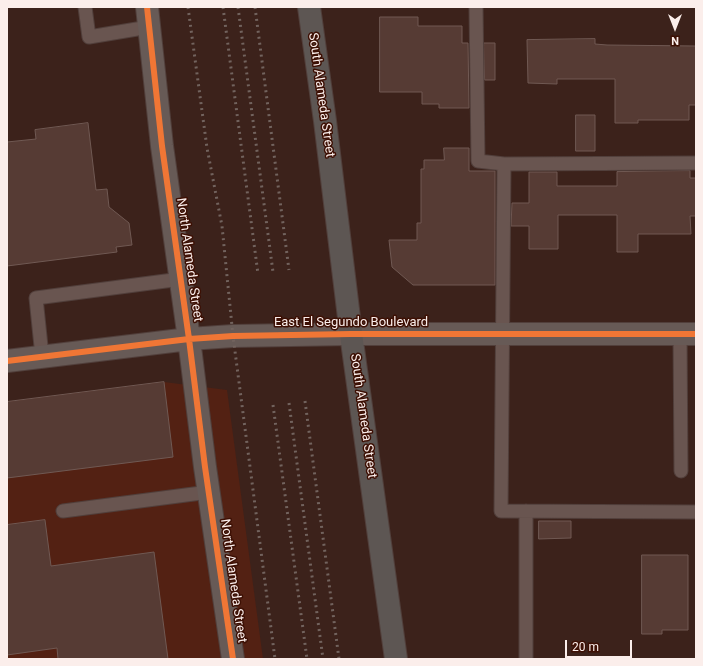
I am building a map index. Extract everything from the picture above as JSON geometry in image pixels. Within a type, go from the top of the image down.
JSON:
[{"type":"main road","name":"South Alameda Street","points":[[309,7],[396,659]]},
{"type":"street","name":"North Alameda Street","points":[[148,17],[162,146],[233,659]]},
{"type":"street","name":"East El Segundo Boulevard","points":[[7,361],[189,339],[233,336],[352,334],[688,334]]},
{"type":"lane","points":[[85,7],[89,37],[148,17]]},
{"type":"lane","points":[[476,7],[478,161],[504,164],[696,164]]},
{"type":"lane","points":[[504,164],[501,511],[696,512]]},
{"type":"lane","points":[[42,356],[36,298],[181,279]]},
{"type":"lane","points":[[681,471],[688,334]]},
{"type":"lane","points":[[63,511],[209,492]]},
{"type":"lane","points":[[526,511],[526,659]]},
{"type":"shaded area","points":[[164,382],[227,390],[263,659],[7,659],[7,402]]},
{"type":"building","points":[[380,17],[418,17],[418,26],[462,26],[462,43],[468,43],[469,108],[439,108],[439,104],[422,104],[422,92],[380,92]]},
{"type":"building","points":[[595,39],[595,44],[607,45],[696,46],[696,105],[689,105],[689,120],[638,120],[638,123],[615,123],[615,79],[557,79],[557,84],[528,83],[527,40]]},
{"type":"building","points":[[484,43],[495,43],[495,80],[485,80]]},
{"type":"building","points":[[576,115],[595,115],[595,151],[576,151]]},
{"type":"building","points":[[88,123],[96,190],[107,189],[109,207],[129,223],[132,245],[116,247],[117,252],[7,266],[7,142],[36,139],[35,130]]},
{"type":"building","points":[[444,148],[469,148],[469,171],[495,171],[495,285],[413,285],[392,267],[389,240],[417,240],[417,223],[421,223],[421,169],[424,169],[424,160],[444,160]]},
{"type":"building","points":[[690,171],[690,178],[696,178],[696,216],[690,216],[691,234],[638,234],[638,252],[617,252],[617,215],[558,215],[558,249],[529,249],[529,226],[511,226],[512,203],[529,203],[529,172],[557,172],[557,186],[617,186],[617,172]]},
{"type":"building","points":[[164,382],[173,457],[7,478],[7,402]]},
{"type":"building","points":[[45,520],[51,566],[154,552],[168,659],[58,659],[57,648],[7,655],[7,525]]},
{"type":"building","points":[[539,521],[571,521],[571,538],[539,539]]},
{"type":"building","points":[[642,555],[688,555],[688,630],[662,630],[662,634],[642,634]]},
{"type":"railway","points":[[188,7],[207,148],[222,226],[233,336],[275,659]]},
{"type":"railway","points":[[223,7],[258,274]]},
{"type":"railway","points":[[238,7],[273,272]]},
{"type":"railway","points":[[255,7],[289,270]]},
{"type":"railway","points":[[305,401],[339,659]]},
{"type":"railway","points":[[289,403],[323,659]]},
{"type":"railway","points":[[273,405],[307,659]]},
{"type":"cycle path","points":[[147,7],[162,146],[205,467],[233,659]]},
{"type":"cycle path","points":[[7,361],[189,339],[233,336],[351,334],[696,334]]}]
